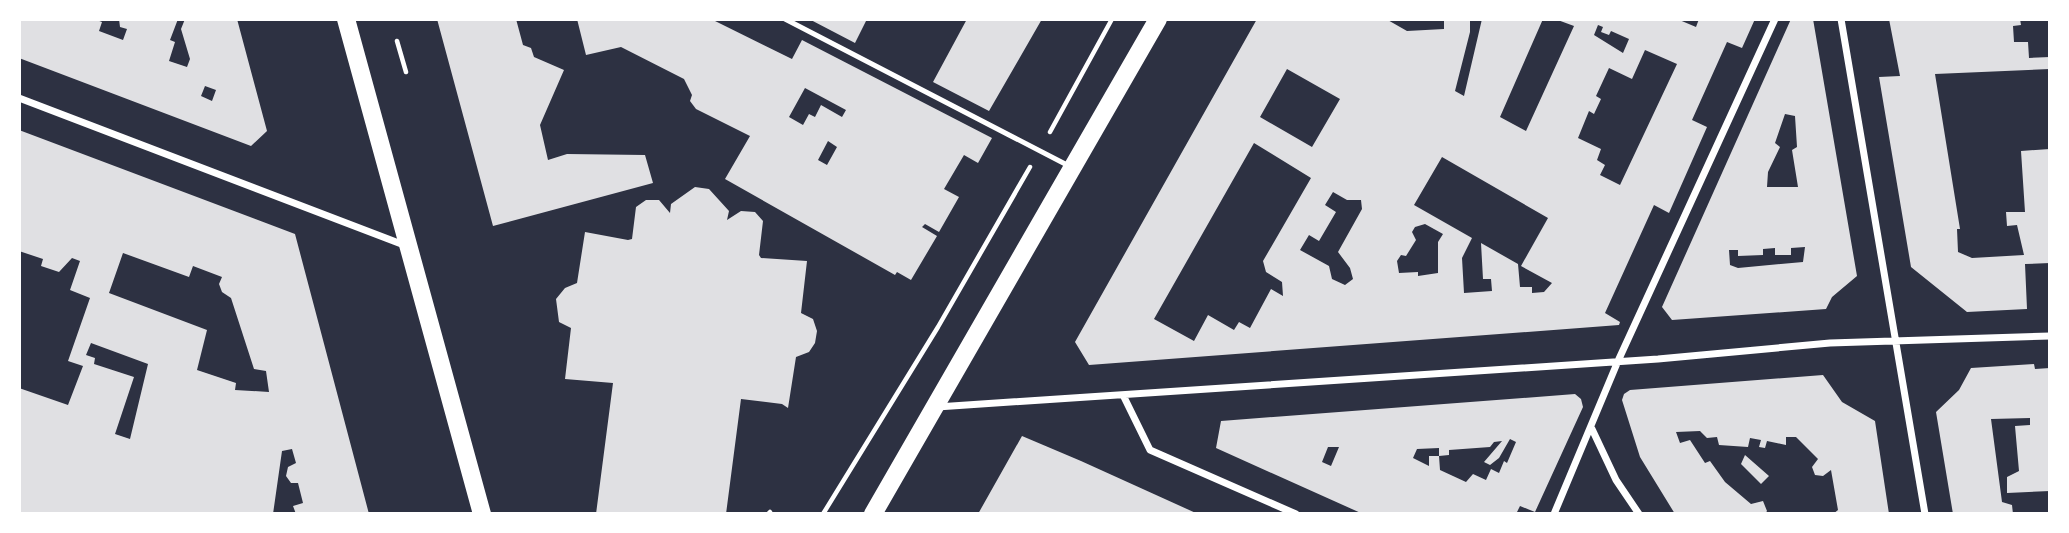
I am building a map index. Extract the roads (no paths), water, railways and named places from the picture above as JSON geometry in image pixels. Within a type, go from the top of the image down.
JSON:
[{"type":"main road","points":[[346,19],[482,514]]},
{"type":"main road","points":[[873,514],[1158,19]]},
{"type":"street","points":[[1554,514],[1618,361],[1775,19]]},
{"type":"street","points":[[1841,19],[1925,514]]},
{"type":"street","points":[[19,97],[408,246]]},
{"type":"street","points":[[936,407],[1618,361],[1830,343],[2050,336]]},
{"type":"street","points":[[1123,395],[1137,429],[1150,450],[1296,514]]},
{"type":"street","points":[[1591,429],[1616,480],[1639,514]]},
{"type":"lane","points":[[785,19],[1074,168]]}]
